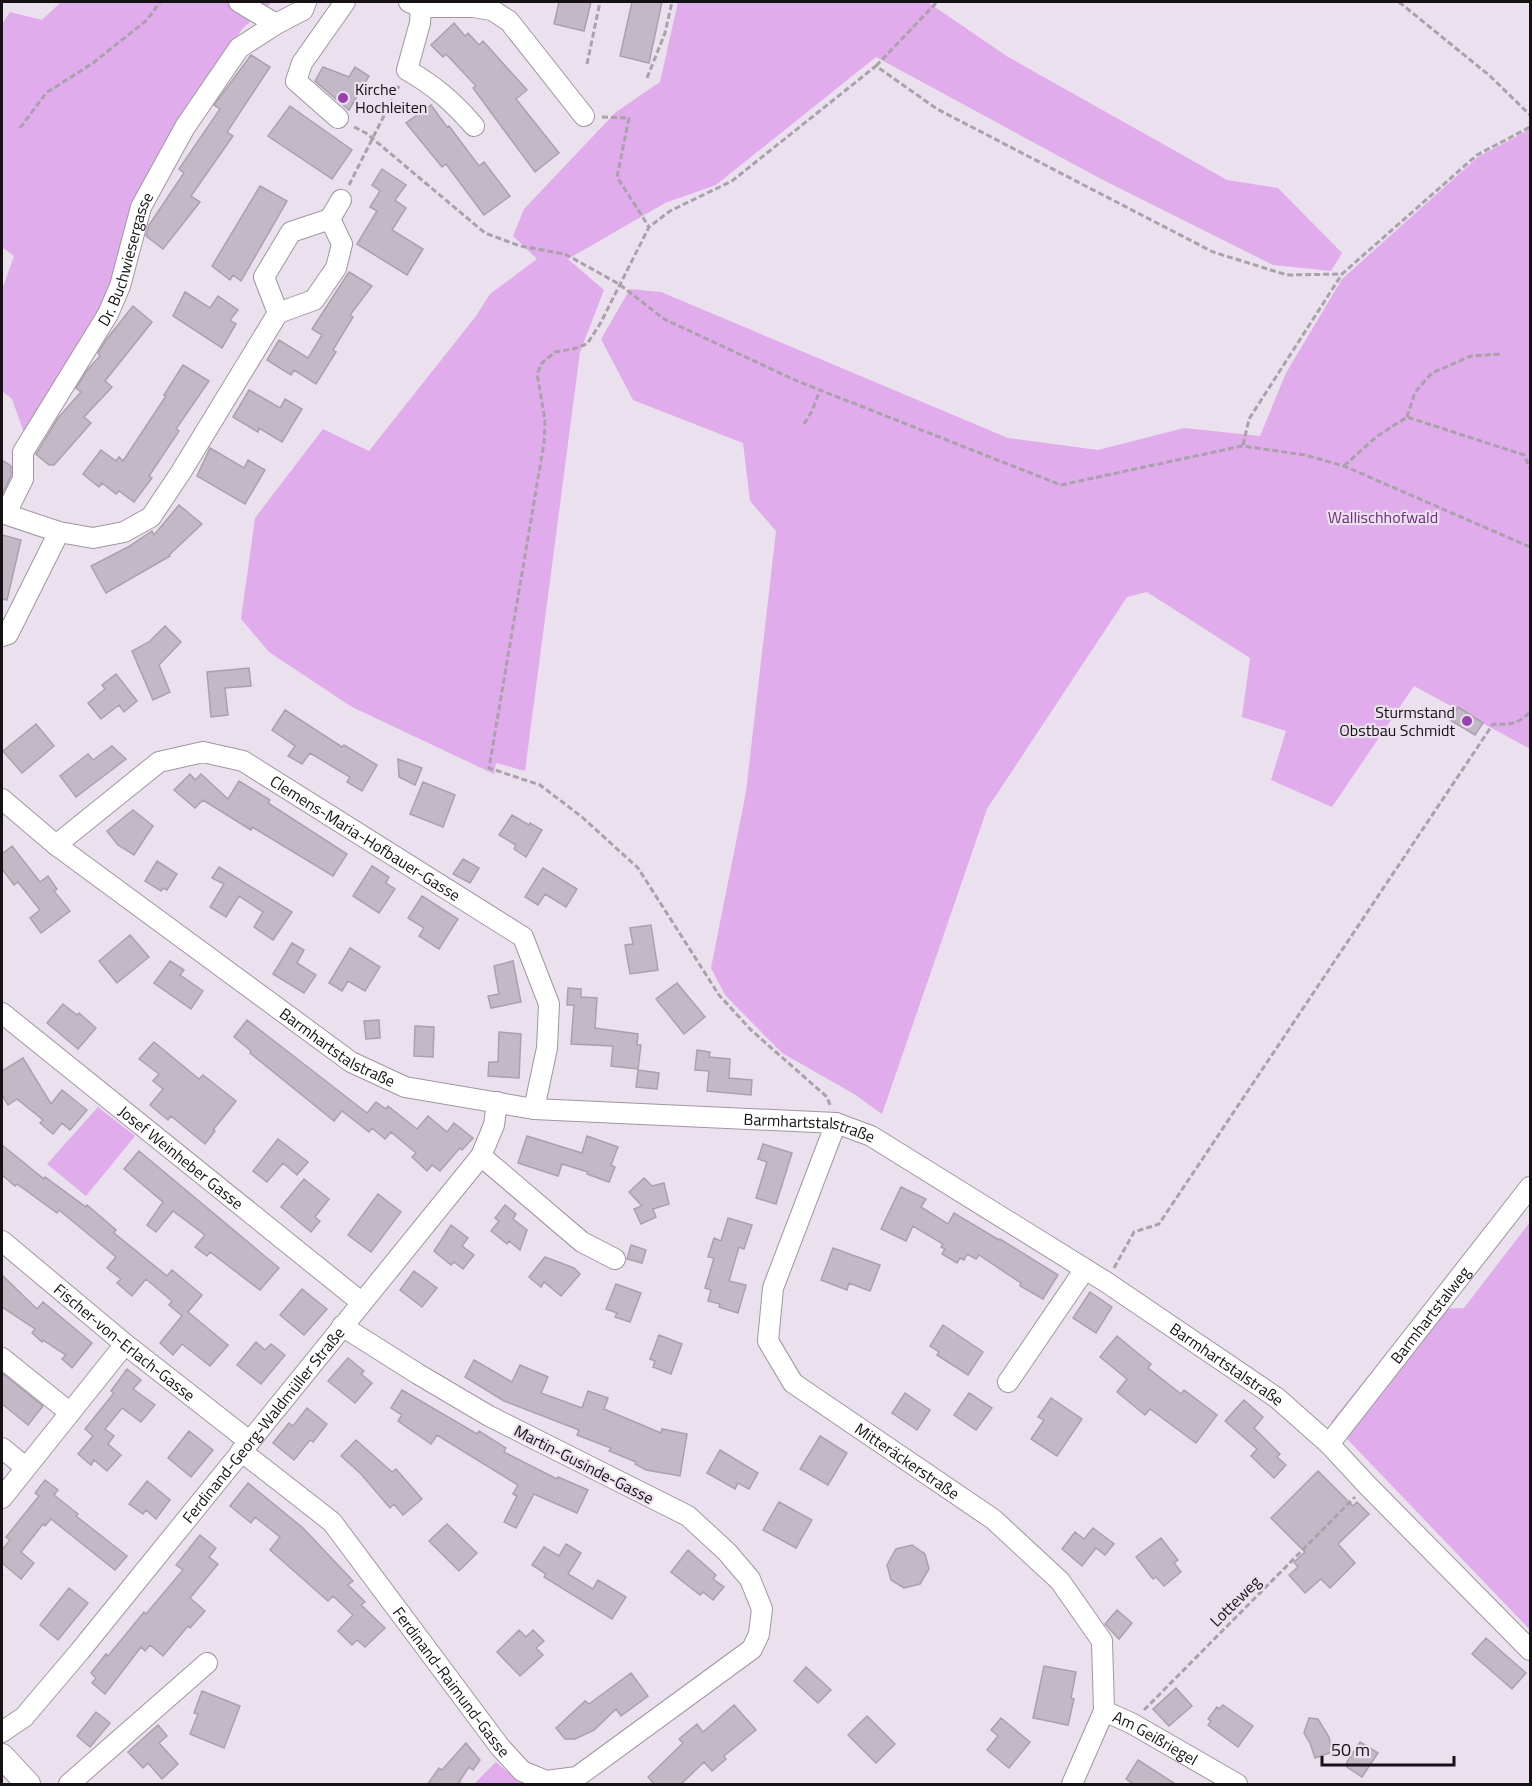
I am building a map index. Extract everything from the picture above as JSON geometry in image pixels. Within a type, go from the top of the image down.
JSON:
[{"type":"main road","points":[[2,1756],[28,1785]]},
{"type":"street","points":[[239,2],[276,24]]},
{"type":"street","name":"Dr. Buchwiesergasse","points":[[278,313],[151,517],[124,532],[93,538],[59,532],[4,513],[23,479],[23,452],[108,314],[120,286],[141,207],[185,127],[239,48],[303,10],[306,2]]},
{"type":"street","points":[[338,118],[296,81],[302,63],[345,2]]},
{"type":"street","points":[[474,126],[432,84],[407,70],[420,23],[419,3],[492,10],[509,21],[584,116]]},
{"type":"street","points":[[330,219],[342,244],[336,268],[314,300],[278,313],[264,277],[291,232],[330,219],[341,200]]},
{"type":"street","points":[[2,636],[8,634],[59,532]]},
{"type":"street","name":"Clemens-Maria-Hofbauer-Gasse","points":[[56,845],[159,762],[202,752],[243,761],[523,937],[549,1004],[547,1048],[534,1109]]},
{"type":"street","name":"Barmhartstalstraße","points":[[2,799],[56,845],[351,1062],[405,1087],[534,1109],[836,1124],[870,1136],[1106,1282],[1276,1398],[1329,1444],[1530,1650]]},
{"type":"street","name":"Josef Weinheber Gasse","points":[[2,1013],[361,1302]]},
{"type":"street","name":"Ferdinand-Georg-Waldmüller Straße","points":[[2,1732],[24,1717],[481,1156],[494,1125],[497,1102]]},
{"type":"street","name":"Mitteräckerstraße","points":[[836,1124],[773,1288],[768,1341],[793,1383],[993,1519],[1060,1581],[1102,1641],[1104,1711],[1072,1785]]},
{"type":"street","points":[[481,1156],[582,1242],[615,1259]]},
{"type":"street","name":"Barmhartstalweg","points":[[1329,1444],[1530,1187]]},
{"type":"street","name":"Fischer-von-Erlach-Gasse","points":[[2,1241],[245,1446]]},
{"type":"street","points":[[1008,1383],[1085,1269]]},
{"type":"street","name":"Martin-Gusinde-Gasse","points":[[342,1326],[489,1416],[688,1516],[728,1552],[750,1579],[762,1609],[759,1634],[752,1649]]},
{"type":"street","points":[[2,1498],[125,1344]]},
{"type":"street","points":[[2,1358],[69,1412]]},
{"type":"street","name":"Ferdinand-Raimund-Gasse","points":[[245,1446],[332,1522],[500,1747],[522,1771],[546,1781],[577,1777],[752,1649]]},
{"type":"street","points":[[2,1448],[25,1467]]},
{"type":"street","points":[[69,1785],[207,1663]]},
{"type":"street","name":"Am Geißriegel","points":[[1104,1711],[1131,1723],[1237,1785]]},
{"type":"path","points":[[20,128],[46,93],[93,63],[147,20],[160,2]]},
{"type":"path","points":[[587,64],[600,2]]},
{"type":"path","points":[[647,78],[664,33],[672,2]]},
{"type":"path","points":[[836,1124],[827,1097],[751,1030],[719,995],[638,868],[582,817],[540,785],[489,768],[544,443],[545,420],[537,375],[542,363],[555,352],[587,344],[600,324],[650,227],[670,211],[732,181],[876,66],[937,2]]},
{"type":"path","points":[[1399,2],[1490,76],[1530,115]]},
{"type":"path","points":[[876,66],[937,109],[1213,252],[1287,275],[1342,274]]},
{"type":"path","points":[[341,200],[374,140],[407,70]]},
{"type":"path","points":[[584,116],[629,118],[616,177],[650,227]]},
{"type":"path","points":[[1242,446],[1249,419],[1342,274],[1477,155],[1530,128]]},
{"type":"path","points":[[366,133],[485,233],[520,246],[565,254],[619,284],[664,319],[820,390],[1061,485],[1242,446],[1305,455],[1344,466],[1530,547]]},
{"type":"path","points":[[1344,466],[1376,437],[1407,417],[1415,392],[1432,373],[1471,356],[1502,354]]},
{"type":"path","points":[[804,424],[820,390]]},
{"type":"path","points":[[1407,417],[1524,455],[1530,468]]},
{"type":"path","points":[[1106,1282],[1134,1232],[1159,1224],[1493,724],[1511,725],[1521,722],[1530,712]]},
{"type":"path","name":"Lotteweg","points":[[1131,1723],[1357,1495]]},
{"type":"green space","points":[[61,2],[272,2],[242,29],[140,198],[107,298],[24,433],[12,399],[2,391],[2,290],[14,256],[2,247],[2,24],[10,12],[42,20]]},
{"type":"green space","points":[[678,2],[930,2],[1008,57],[1227,180],[1278,188],[1342,253],[1331,271],[1273,265],[1101,179],[876,57],[716,185],[665,203],[568,259],[604,290],[580,352],[525,771],[496,763],[494,774],[352,707],[269,652],[241,619],[255,518],[323,429],[369,451],[476,316],[490,294],[537,259],[513,236],[524,209],[616,112],[660,82]]},
{"type":"green space","name":"Wallischhofwald","points":[[1530,129],[1530,749],[1414,686],[1332,807],[1271,780],[1286,731],[1242,717],[1250,658],[1147,592],[1127,597],[987,809],[882,1114],[854,1094],[782,1053],[725,995],[711,968],[746,792],[776,531],[750,501],[743,443],[633,400],[601,339],[630,289],[661,292],[1008,438],[1098,450],[1184,428],[1260,436],[1286,373],[1342,279],[1478,157]]},
{"type":"green space","points":[[98,1107],[135,1136],[86,1196],[47,1164]]},
{"type":"green space","points":[[1530,1222],[1530,1630],[1331,1422],[1421,1310],[1464,1308]]},
{"type":"green space","points":[[496,1762],[521,1784],[474,1784]]},
{"type":"building","points":[[559,2],[591,2],[584,31],[554,24]]},
{"type":"building","points":[[632,2],[662,2],[649,63],[620,56]]},
{"type":"building","points":[[454,23],[465,36],[468,33],[479,45],[483,41],[527,90],[516,99],[559,153],[535,172],[473,88],[476,86],[446,54],[443,57],[431,45]]},
{"type":"building","points":[[251,55],[270,67],[227,132],[233,136],[191,196],[200,202],[163,249],[146,236],[149,225],[184,173],[179,169],[220,109],[214,105]]},
{"type":"building","name":"Kirche Hochleiten","points":[[323,67],[349,77],[355,67],[369,76],[349,110],[315,81]]},
{"type":"building","points":[[431,105],[479,166],[484,162],[510,196],[484,215],[446,164],[442,167],[406,123]]},
{"type":"building","points":[[290,106],[352,150],[332,179],[268,136]]},
{"type":"building","points":[[382,169],[406,185],[395,200],[406,208],[392,230],[423,249],[407,275],[357,244],[377,211],[370,207],[380,191],[372,185]]},
{"type":"building","points":[[260,186],[287,201],[241,281],[233,275],[230,280],[212,266]]},
{"type":"building","points":[[349,272],[372,286],[350,315],[353,317],[333,350],[336,352],[316,384],[294,370],[291,375],[267,360],[279,340],[308,358],[322,335],[312,329]]},
{"type":"building","points":[[185,292],[210,308],[218,296],[238,310],[230,320],[236,324],[222,348],[173,316]]},
{"type":"building","points":[[133,306],[152,322],[105,381],[112,387],[84,417],[91,423],[54,465],[49,465],[36,454],[58,418],[81,392],[76,388],[100,356],[98,353],[106,340]]},
{"type":"building","points":[[183,365],[209,381],[176,429],[179,431],[149,476],[152,478],[134,502],[119,491],[116,494],[102,483],[99,487],[83,474],[101,450],[116,461],[119,457],[123,461],[166,396],[164,395]]},
{"type":"building","points":[[249,390],[280,408],[285,399],[302,409],[282,442],[259,428],[258,432],[233,417]]},
{"type":"building","points":[[210,448],[244,468],[248,460],[265,470],[245,504],[197,476]]},
{"type":"building","points":[[2,460],[11,466],[11,476],[2,495]]},
{"type":"building","points":[[179,505],[202,524],[170,556],[106,593],[91,566],[128,547],[152,531],[154,535]]},
{"type":"building","points":[[2,535],[21,540],[7,600],[2,599]]},
{"type":"building","points":[[165,626],[181,642],[159,665],[170,692],[153,700],[132,651],[149,642]]},
{"type":"building","points":[[249,668],[251,686],[225,688],[228,715],[211,717],[207,672]]},
{"type":"building","points":[[116,674],[137,701],[124,712],[119,705],[101,719],[88,703],[105,689],[102,685]]},
{"type":"building","name":"Sturmstand Obstbau Schmidt","points":[[1458,707],[1483,723],[1475,735],[1450,720]]},
{"type":"building","points":[[285,710],[342,747],[344,745],[377,765],[362,791],[347,782],[350,777],[310,753],[302,764],[288,756],[295,746],[272,730]]},
{"type":"building","points":[[36,724],[54,746],[22,773],[3,751]]},
{"type":"building","points":[[112,746],[126,759],[76,797],[60,776],[88,754],[93,760]]},
{"type":"building","points":[[398,759],[422,768],[415,785],[399,777]]},
{"type":"building","points":[[190,774],[195,780],[201,774],[228,799],[239,781],[270,800],[268,803],[347,854],[333,876],[203,800],[195,808],[174,790]]},
{"type":"building","points":[[423,782],[455,795],[443,827],[410,814]]},
{"type":"building","points":[[133,810],[153,826],[134,855],[118,845],[107,831]]},
{"type":"building","points":[[512,815],[542,830],[526,857],[514,849],[516,845],[499,835]]},
{"type":"building","points":[[12,846],[40,882],[48,876],[57,889],[54,891],[70,911],[41,933],[30,918],[40,910],[18,882],[14,885],[2,869],[2,854]]},
{"type":"building","points":[[463,859],[479,868],[470,883],[453,874]]},
{"type":"building","points":[[157,861],[177,874],[167,890],[163,888],[161,891],[145,881]]},
{"type":"building","points":[[372,866],[389,877],[386,883],[395,889],[379,913],[353,896]]},
{"type":"building","points":[[219,867],[292,912],[273,940],[254,927],[263,912],[239,896],[226,917],[210,907],[224,884],[212,878]]},
{"type":"building","points":[[543,868],[577,889],[566,907],[545,894],[538,905],[525,897]]},
{"type":"building","points":[[422,896],[458,919],[439,949],[419,936],[424,928],[408,918]]},
{"type":"building","points":[[651,925],[658,970],[630,974],[625,945],[633,944],[630,928]]},
{"type":"building","points":[[130,935],[149,957],[117,983],[99,961]]},
{"type":"building","points":[[292,943],[304,950],[297,963],[316,975],[304,993],[273,974]]},
{"type":"building","points":[[350,948],[380,967],[365,991],[348,981],[342,991],[329,983]]},
{"type":"building","points":[[170,961],[184,970],[180,975],[203,991],[191,1009],[154,983]]},
{"type":"building","points":[[513,961],[521,1002],[491,1008],[488,996],[499,994],[494,966]]},
{"type":"building","points":[[677,983],[705,1017],[684,1034],[656,999]]},
{"type":"building","points":[[568,988],[581,989],[581,997],[597,998],[595,1028],[638,1034],[637,1045],[641,1045],[638,1069],[611,1066],[613,1046],[571,1044],[574,1005],[567,1005]]},
{"type":"building","points":[[63,1004],[77,1015],[79,1013],[96,1028],[78,1049],[47,1023]]},
{"type":"building","points":[[247,1020],[367,1113],[376,1102],[386,1109],[388,1106],[417,1129],[428,1116],[447,1132],[454,1123],[473,1138],[462,1150],[460,1148],[440,1171],[432,1165],[427,1171],[412,1157],[416,1153],[391,1132],[385,1139],[372,1128],[369,1132],[342,1111],[334,1121],[250,1053],[251,1051],[234,1037]]},
{"type":"building","points":[[379,1020],[380,1038],[366,1039],[364,1021]]},
{"type":"building","points":[[415,1026],[434,1027],[433,1057],[414,1056]]},
{"type":"building","points":[[499,1032],[521,1034],[519,1078],[488,1076],[489,1062],[498,1062]]},
{"type":"building","points":[[154,1042],[199,1079],[203,1075],[236,1101],[205,1144],[171,1116],[168,1120],[150,1105],[163,1089],[153,1081],[159,1074],[139,1059]]},
{"type":"building","points":[[697,1050],[710,1052],[709,1057],[730,1059],[729,1078],[752,1080],[751,1095],[707,1091],[709,1071],[695,1070]]},
{"type":"building","points":[[23,1058],[51,1104],[62,1090],[87,1110],[70,1130],[62,1123],[53,1134],[40,1123],[43,1120],[17,1099],[8,1105],[2,1095],[2,1071]]},
{"type":"building","points":[[638,1070],[659,1073],[657,1089],[636,1087]]},
{"type":"building","points":[[527,1136],[582,1153],[587,1136],[618,1147],[611,1165],[615,1167],[609,1182],[587,1174],[588,1172],[562,1164],[558,1176],[518,1163]]},
{"type":"building","points":[[278,1139],[308,1162],[297,1175],[283,1163],[267,1182],[253,1171]]},
{"type":"building","points":[[763,1144],[792,1153],[776,1204],[756,1198],[767,1162],[758,1159]]},
{"type":"building","points":[[2,1145],[44,1179],[45,1177],[86,1207],[87,1205],[116,1230],[114,1233],[167,1276],[172,1270],[202,1295],[188,1312],[228,1345],[210,1366],[182,1344],[173,1355],[160,1343],[182,1316],[169,1305],[172,1301],[146,1279],[132,1296],[117,1283],[121,1279],[107,1268],[116,1257],[59,1210],[57,1213],[2,1175]]},
{"type":"building","points":[[139,1151],[279,1268],[260,1290],[210,1252],[207,1256],[195,1247],[205,1235],[173,1211],[156,1232],[147,1225],[163,1202],[124,1169]]},
{"type":"building","points":[[644,1178],[652,1186],[664,1183],[669,1204],[653,1209],[656,1217],[641,1224],[634,1209],[642,1206],[629,1192]]},
{"type":"building","points":[[304,1179],[329,1199],[315,1217],[320,1221],[311,1232],[281,1207]]},
{"type":"building","points":[[901,1187],[926,1199],[921,1207],[948,1224],[954,1213],[1058,1275],[1043,1299],[1020,1286],[1021,1283],[979,1255],[976,1259],[967,1254],[964,1260],[960,1258],[957,1263],[942,1254],[945,1249],[941,1247],[943,1244],[913,1226],[906,1241],[881,1229]]},
{"type":"building","points":[[378,1194],[401,1212],[371,1252],[348,1235]]},
{"type":"building","points":[[505,1205],[516,1214],[513,1219],[527,1230],[520,1250],[509,1241],[507,1244],[491,1231],[499,1221],[495,1218]]},
{"type":"building","points":[[728,1218],[752,1225],[744,1249],[739,1247],[729,1281],[746,1285],[738,1313],[708,1301],[711,1290],[705,1288],[714,1258],[708,1257],[714,1238],[721,1241]]},
{"type":"building","points":[[451,1225],[468,1238],[462,1246],[474,1255],[463,1269],[454,1262],[451,1265],[434,1251]]},
{"type":"building","points":[[631,1245],[646,1250],[642,1263],[627,1259]]},
{"type":"building","points":[[833,1248],[880,1265],[870,1291],[849,1283],[847,1290],[821,1280]]},
{"type":"building","points":[[545,1257],[574,1268],[580,1274],[561,1296],[544,1282],[541,1287],[529,1277]]},
{"type":"building","points":[[414,1271],[437,1288],[422,1307],[400,1290]]},
{"type":"building","points":[[2,1275],[37,1309],[43,1302],[92,1343],[72,1368],[62,1359],[66,1355],[43,1340],[42,1342],[32,1333],[35,1329],[2,1307]]},
{"type":"building","points":[[616,1284],[641,1293],[630,1322],[615,1317],[617,1313],[606,1309]]},
{"type":"building","points":[[302,1289],[327,1309],[304,1335],[280,1315]]},
{"type":"building","points":[[1090,1292],[1112,1307],[1096,1333],[1073,1318]]},
{"type":"building","points":[[943,1325],[983,1352],[968,1375],[937,1355],[939,1352],[930,1346]]},
{"type":"building","points":[[659,1335],[682,1344],[671,1374],[653,1367],[655,1361],[650,1359]]},
{"type":"building","points":[[1117,1336],[1151,1364],[1148,1368],[1181,1394],[1184,1390],[1217,1415],[1196,1443],[1150,1409],[1145,1415],[1117,1392],[1127,1379],[1100,1357]]},
{"type":"building","points":[[256,1342],[265,1350],[271,1344],[285,1355],[261,1384],[237,1365]]},
{"type":"building","points":[[348,1358],[364,1371],[361,1374],[372,1383],[355,1403],[328,1381]]},
{"type":"building","points":[[474,1360],[512,1382],[520,1365],[548,1377],[541,1393],[582,1408],[588,1391],[608,1398],[604,1409],[661,1433],[662,1429],[687,1434],[680,1476],[646,1470],[635,1464],[636,1462],[609,1451],[611,1448],[577,1435],[579,1430],[504,1401],[465,1377]]},
{"type":"building","points":[[127,1369],[141,1380],[133,1389],[155,1405],[141,1422],[122,1408],[105,1429],[114,1436],[108,1444],[121,1455],[107,1471],[94,1460],[91,1465],[78,1454],[93,1436],[85,1429],[114,1393],[111,1391]]},
{"type":"building","points":[[2,1373],[43,1406],[28,1425],[2,1404]]},
{"type":"building","points":[[402,1390],[477,1434],[479,1431],[506,1448],[504,1452],[557,1479],[558,1477],[588,1490],[577,1513],[534,1494],[516,1528],[504,1522],[517,1496],[513,1494],[518,1485],[437,1435],[431,1444],[398,1421],[402,1415],[391,1408]]},
{"type":"building","points":[[905,1393],[930,1410],[917,1430],[892,1413]]},
{"type":"building","points":[[969,1393],[992,1408],[976,1430],[954,1415]]},
{"type":"building","points":[[1051,1398],[1082,1419],[1057,1456],[1031,1439],[1044,1420],[1038,1417]]},
{"type":"building","points":[[1244,1400],[1263,1417],[1254,1428],[1280,1454],[1277,1457],[1286,1465],[1274,1478],[1251,1456],[1257,1449],[1225,1421]]},
{"type":"building","points":[[307,1408],[327,1424],[313,1442],[310,1440],[294,1460],[273,1443],[289,1423],[293,1426]]},
{"type":"building","points":[[189,1431],[213,1450],[191,1477],[168,1458]]},
{"type":"building","points":[[820,1436],[847,1453],[828,1485],[800,1469]]},
{"type":"building","points":[[356,1440],[392,1472],[396,1469],[422,1499],[403,1515],[394,1504],[390,1508],[361,1474],[341,1456]]},
{"type":"building","points":[[720,1450],[758,1473],[749,1489],[738,1483],[735,1489],[707,1473]]},
{"type":"building","points":[[1318,1471],[1353,1506],[1357,1502],[1369,1514],[1338,1544],[1355,1563],[1330,1588],[1321,1579],[1305,1593],[1289,1575],[1298,1567],[1294,1562],[1305,1552],[1271,1518]]},
{"type":"building","points":[[45,1480],[58,1490],[54,1495],[78,1514],[76,1516],[127,1556],[115,1570],[51,1519],[45,1526],[43,1524],[21,1552],[34,1563],[21,1579],[2,1563],[2,1550],[10,1540],[6,1537],[39,1496],[35,1493]]},
{"type":"building","points":[[147,1481],[170,1500],[156,1519],[146,1510],[143,1514],[129,1504]]},
{"type":"building","points":[[248,1483],[303,1528],[353,1581],[348,1585],[365,1602],[361,1605],[385,1628],[365,1647],[357,1640],[352,1645],[338,1631],[353,1615],[333,1596],[328,1601],[270,1550],[280,1537],[255,1517],[251,1523],[230,1506]]},
{"type":"building","points":[[779,1502],[812,1520],[796,1548],[763,1530]]},
{"type":"building","points":[[447,1524],[477,1553],[459,1571],[429,1541]]},
{"type":"building","points":[[1093,1528],[1114,1544],[1105,1555],[1096,1548],[1082,1566],[1062,1549],[1075,1532],[1084,1539]]},
{"type":"building","points":[[200,1535],[216,1548],[209,1557],[218,1564],[190,1598],[205,1611],[190,1628],[188,1626],[163,1656],[150,1645],[145,1651],[141,1647],[105,1694],[92,1683],[96,1678],[91,1673],[183,1570],[176,1565]]},
{"type":"building","points":[[1161,1538],[1178,1560],[1174,1563],[1181,1572],[1164,1586],[1156,1577],[1153,1579],[1136,1557]]},
{"type":"building","points":[[566,1544],[581,1553],[568,1574],[593,1589],[598,1580],[626,1597],[612,1619],[544,1577],[546,1574],[532,1565],[544,1547],[559,1556]]},
{"type":"building","points":[[912,1545],[925,1554],[929,1569],[920,1584],[904,1588],[891,1580],[887,1565],[896,1549]]},
{"type":"building","points":[[688,1550],[716,1575],[713,1579],[724,1587],[713,1600],[703,1592],[700,1595],[671,1572]]},
{"type":"building","points":[[69,1588],[88,1603],[58,1640],[40,1625]]},
{"type":"building","points":[[1117,1610],[1132,1623],[1119,1639],[1105,1624]]},
{"type":"building","points":[[519,1630],[526,1637],[533,1630],[544,1641],[536,1648],[543,1655],[520,1676],[497,1652]]},
{"type":"building","points":[[1486,1638],[1526,1673],[1512,1689],[1472,1654]]},
{"type":"building","points":[[1044,1666],[1076,1672],[1071,1698],[1074,1699],[1068,1725],[1033,1718]]},
{"type":"building","points":[[806,1667],[831,1690],[818,1703],[794,1681]]},
{"type":"building","points":[[631,1673],[648,1696],[621,1716],[616,1709],[594,1730],[575,1739],[565,1739],[556,1728],[585,1701],[589,1704]]},
{"type":"building","points":[[1176,1688],[1192,1706],[1169,1726],[1153,1709]]},
{"type":"building","points":[[202,1691],[240,1706],[224,1748],[190,1734],[198,1714],[194,1713]]},
{"type":"building","points":[[734,1705],[756,1730],[724,1756],[726,1759],[712,1771],[704,1762],[680,1785],[655,1785],[648,1777],[683,1743],[679,1739],[697,1724],[703,1732]]},
{"type":"building","points":[[1223,1705],[1253,1726],[1238,1747],[1208,1725],[1211,1721],[1208,1719],[1217,1707],[1219,1709]]},
{"type":"building","points":[[96,1712],[110,1723],[90,1747],[77,1736]]},
{"type":"building","points":[[867,1716],[895,1744],[876,1763],[848,1735]]},
{"type":"building","points":[[1001,1718],[1030,1742],[1009,1768],[987,1750],[998,1736],[991,1730]]},
{"type":"building","points":[[1309,1718],[1318,1719],[1329,1737],[1332,1752],[1315,1758],[1304,1733]]},
{"type":"building","points":[[158,1725],[167,1736],[159,1743],[178,1764],[162,1779],[148,1763],[143,1768],[128,1752]]},
{"type":"building","points":[[1360,1742],[1378,1753],[1362,1777],[1347,1767],[1347,1762]]},
{"type":"building","points":[[466,1743],[480,1760],[473,1770],[469,1767],[459,1782],[463,1785],[427,1785],[439,1768],[442,1770]]},
{"type":"building","points":[[1138,1760],[1177,1785],[1135,1785],[1126,1779]]},
{"type":"place","name":"Kirche Hochleiten","points":[[343,98]]},
{"type":"place","name":"Sturmstand Obstbau Schmidt","points":[[1467,721]]}]
